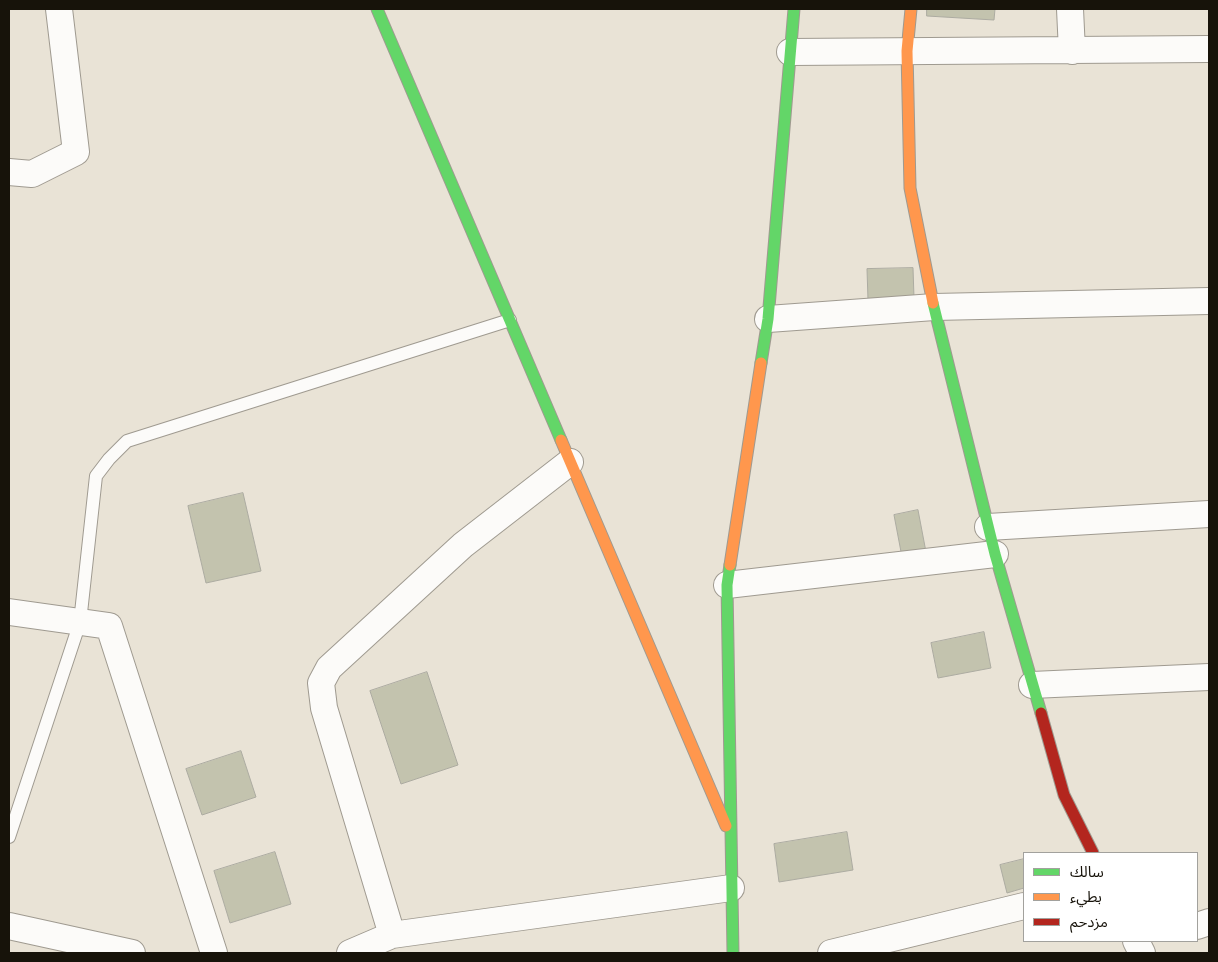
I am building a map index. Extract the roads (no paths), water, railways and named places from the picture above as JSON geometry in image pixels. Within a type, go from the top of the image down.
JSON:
[{"type":"street","points":[[9,172],[32,174],[76,152],[59,9]]},
{"type":"street","points":[[377,9],[731,837]]},
{"type":"street","points":[[733,953],[728,585],[768,319],[794,9]]},
{"type":"street","points":[[911,9],[907,51],[910,188],[934,307],[988,527],[1032,685],[1064,795],[1092,852]]},
{"type":"street","points":[[1070,9],[1072,51]]},
{"type":"street","points":[[790,52],[1209,50]]},
{"type":"street","points":[[768,319],[934,307],[1209,301]]},
{"type":"street","points":[[392,934],[324,708],[321,683],[328,668],[463,545],[570,462]]},
{"type":"street","points":[[988,527],[1209,514]]},
{"type":"street","points":[[728,585],[995,554]]},
{"type":"street","points":[[9,612],[109,626],[214,953]]},
{"type":"street","points":[[1032,685],[1209,677]]},
{"type":"street","points":[[350,953],[392,934],[732,888]]},
{"type":"street","points":[[831,953],[1023,906]]},
{"type":"street","points":[[9,926],[132,953]]},
{"type":"lane","points":[[9,837],[80,622],[96,476],[109,459],[127,441],[510,320]]}]
